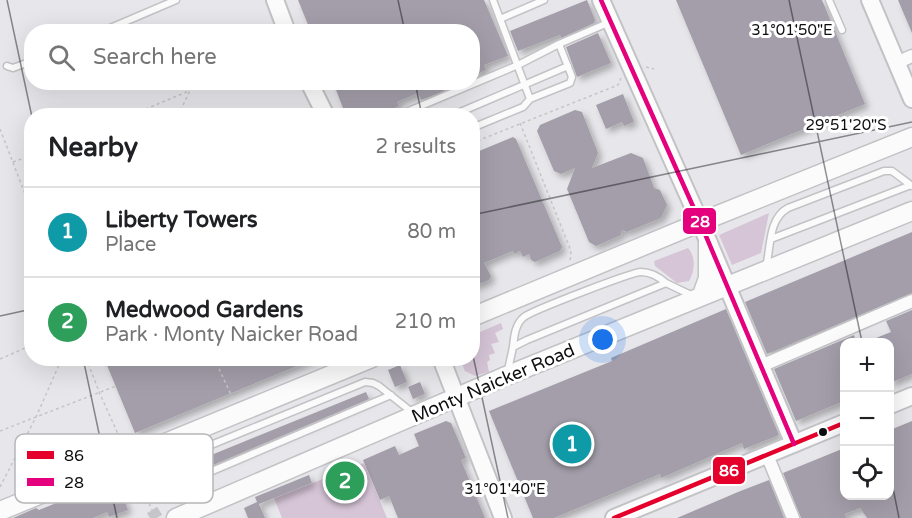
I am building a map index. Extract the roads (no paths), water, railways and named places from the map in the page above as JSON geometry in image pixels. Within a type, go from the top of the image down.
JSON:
[{"type":"main road","points":[[276,0],[284,24]]},
{"type":"main road","points":[[601,0],[794,444]]},
{"type":"main road","points":[[870,0],[912,99]]},
{"type":"main road","points":[[313,90],[322,108]]},
{"type":"main road","points":[[480,314],[699,222],[912,137]]},
{"type":"main road","name":"Monty Naicker Road","points":[[213,502],[506,376],[912,211]]},
{"type":"main road","points":[[700,297],[708,278],[708,243]]},
{"type":"main road","points":[[188,434],[353,366]]},
{"type":"main road","points":[[444,366],[503,518]]},
{"type":"main road","points":[[894,403],[912,396]]},
{"type":"main road","points":[[614,518],[840,425]]},
{"type":"main road","points":[[0,511],[20,503]]},
{"type":"main road","name":"Monty Naicker Road","points":[[184,514],[210,503]]},
{"type":"street","points":[[896,63],[912,56]]},
{"type":"street","points":[[761,366],[912,301]]},
{"type":"street","points":[[767,455],[793,518]]},
{"type":"lane","points":[[120,24],[176,0]]},
{"type":"lane","points":[[492,0],[531,99]]},
{"type":"lane","points":[[500,19],[544,0]]},
{"type":"lane","points":[[829,0],[842,30]]},
{"type":"lane","points":[[480,81],[610,22]]},
{"type":"lane","points":[[480,125],[523,107],[531,99],[570,83],[572,77],[559,45]]},
{"type":"lane","points":[[7,66],[12,68],[24,64]]},
{"type":"lane","points":[[470,108],[568,66]]},
{"type":"lane","points":[[416,108],[459,90]]},
{"type":"lane","points":[[765,270],[774,224],[781,212],[884,171],[892,171],[911,185]]},
{"type":"lane","points":[[771,239],[911,185]]},
{"type":"lane","points":[[506,376],[515,331],[524,316],[562,300],[633,273],[650,273],[666,283],[700,297]]},
{"type":"lane","points":[[513,347],[666,283]]},
{"type":"lane","points":[[213,444],[365,382],[374,383],[416,416]]},
{"type":"lane","points":[[213,471],[391,395]]},
{"type":"tunnel","points":[[152,510],[157,518]]},
{"type":"place","name":"Liberty Towers","points":[[572,444]]},
{"type":"place","name":"Medwood Gardens","points":[[345,481]]}]
